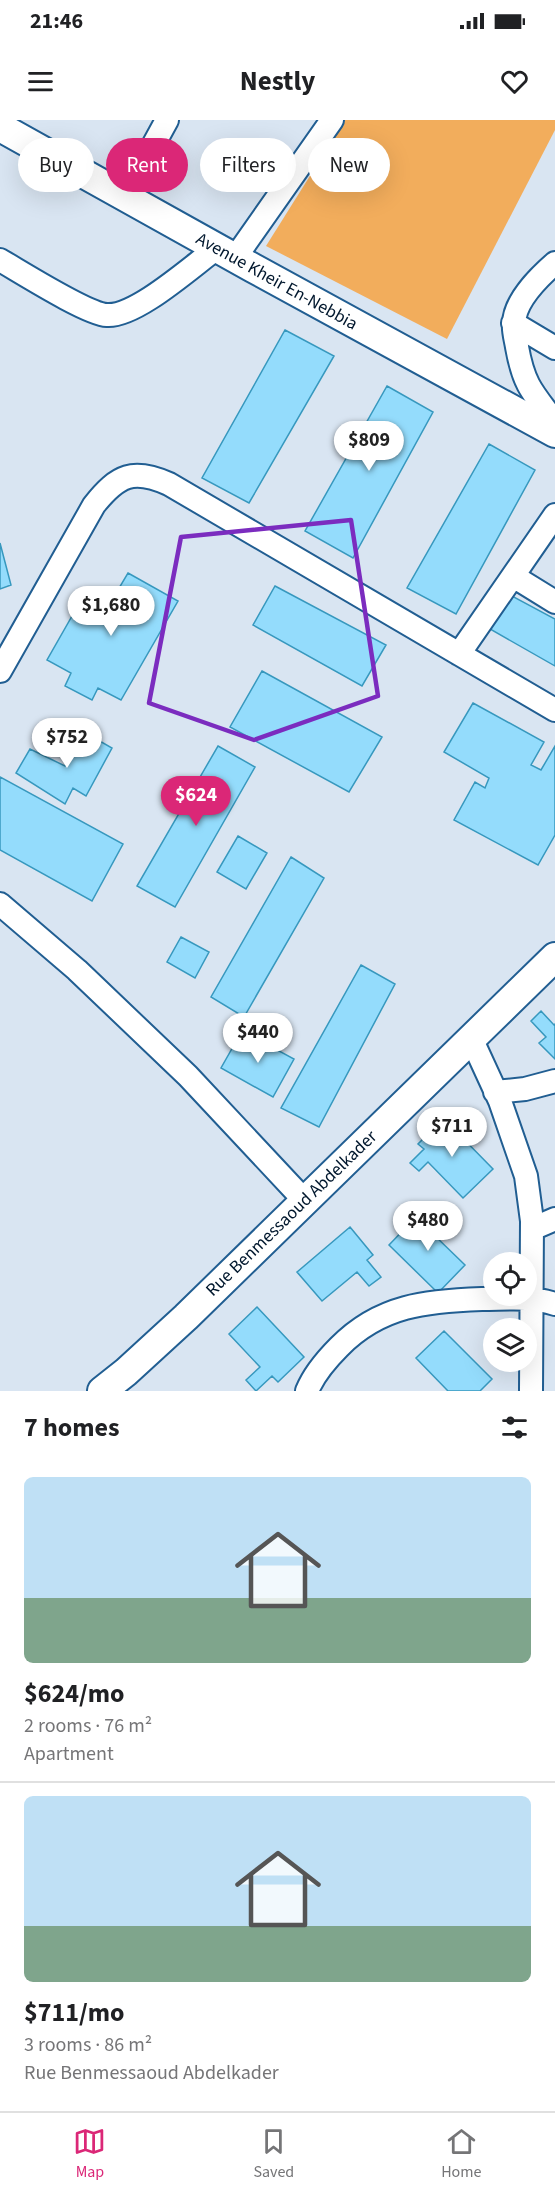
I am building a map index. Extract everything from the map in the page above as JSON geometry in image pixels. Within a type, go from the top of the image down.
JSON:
[{"type":"main road","name":"Avenue Kheir En-Nebbia","points":[[0,127],[226,253],[548,422]]},
{"type":"main road","name":"Rue Benmessaoud Abdelkader","points":[[102,1391],[186,1317],[555,957]]},
{"type":"street","points":[[125,197],[167,120]]},
{"type":"street","points":[[0,260],[86,308],[107,315],[121,314],[137,307],[226,253],[332,120]]},
{"type":"street","points":[[548,422],[524,380],[513,323],[522,301],[550,277]]},
{"type":"street","points":[[513,323],[555,348]]},
{"type":"street","points":[[0,671],[94,506],[106,490],[115,483],[128,476],[143,475],[169,484],[555,710]]},
{"type":"street","points":[[459,654],[555,515]]},
{"type":"street","points":[[513,576],[555,602]]},
{"type":"street","points":[[0,904],[77,970],[188,1076],[304,1200]]},
{"type":"street","points":[[471,1038],[495,1092],[526,1176],[532,1229],[532,1252]]},
{"type":"street","points":[[495,1092],[525,1089],[555,1081]]},
{"type":"street","points":[[532,1229],[555,1219]]},
{"type":"street","points":[[307,1391],[320,1368],[348,1337],[368,1322],[411,1305],[440,1300],[483,1299]]},
{"type":"street","points":[[537,1299],[555,1304]]},
{"type":"street","points":[[531,1391],[532,1306]]},
{"type":"highlighted area","points":[[351,520],[378,696],[254,740],[149,703],[181,537]]},
{"type":"shaded area","points":[[345,120],[555,120],[555,130],[447,339],[266,246],[308,179],[308,192],[390,192],[390,138],[334,138]]},
{"type":"building","points":[[285,330],[334,356],[249,503],[202,478]]},
{"type":"building","points":[[387,386],[433,412],[353,558],[305,531]]},
{"type":"building","points":[[489,444],[535,470],[456,614],[407,588]]},
{"type":"building","points":[[0,543],[11,585],[0,589]]},
{"type":"building","points":[[128,573],[178,601],[121,700],[98,688],[92,700],[65,686],[71,673],[47,660],[88,588],[112,600]]},
{"type":"building","points":[[275,586],[386,645],[362,686],[253,625]]},
{"type":"building","points":[[508,594],[555,619],[555,666],[490,629]]},
{"type":"building","points":[[262,671],[382,737],[349,792],[230,727]]},
{"type":"building","points":[[473,703],[544,742],[531,765],[541,770],[555,746],[555,835],[538,865],[454,820],[475,782],[485,788],[489,778],[444,752]]},
{"type":"building","points":[[84,732],[112,748],[86,796],[73,788],[65,804],[16,773],[30,749],[65,766]]},
{"type":"building","points":[[218,746],[255,767],[175,907],[137,886]]},
{"type":"building","points":[[0,777],[123,844],[92,901],[0,850]]},
{"type":"building","points":[[238,836],[267,853],[246,889],[217,872]]},
{"type":"building","points":[[291,857],[324,878],[244,1017],[211,997]]},
{"type":"building","points":[[181,937],[209,952],[195,978],[167,962]]},
{"type":"building","points":[[361,965],[395,984],[319,1127],[281,1108]]},
{"type":"building","points":[[541,1011],[555,1024],[555,1059],[539,1043],[546,1037],[531,1021]]},
{"type":"building","points":[[242,1031],[294,1059],[273,1097],[221,1068]]},
{"type":"building","points":[[443,1118],[493,1169],[463,1198],[428,1162],[419,1171],[410,1163],[424,1149],[418,1144],[424,1138],[421,1135],[430,1126],[432,1129]]},
{"type":"building","points":[[435,1209],[445,1219],[432,1233],[465,1265],[438,1293],[389,1245],[414,1219],[420,1225]]},
{"type":"building","points":[[350,1227],[373,1255],[367,1260],[381,1277],[369,1286],[357,1272],[322,1301],[297,1272]]},
{"type":"building","points":[[257,1307],[304,1357],[278,1382],[272,1376],[256,1391],[246,1380],[260,1367],[229,1334]]},
{"type":"building","points":[[444,1331],[492,1379],[480,1391],[448,1391],[416,1358]]}]
